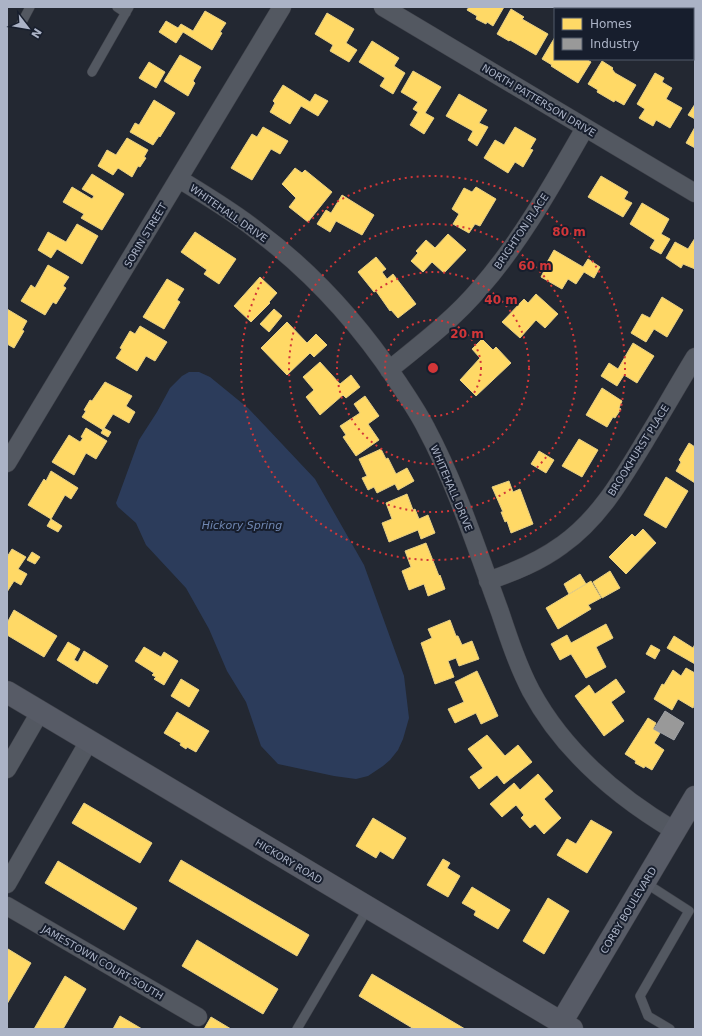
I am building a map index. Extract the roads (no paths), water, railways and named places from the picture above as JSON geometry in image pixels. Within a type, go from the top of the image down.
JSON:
[{"type":"street","name":"SORIN STREET","points":[[7,463],[282,7]]},
{"type":"street","name":"NORTH PATTERSON DRIVE","points":[[383,7],[695,193]]},
{"type":"street","name":"BRIGHTON PLACE","points":[[389,370],[450,319],[480,289],[509,253],[526,228],[585,128]]},
{"type":"street","name":"WHITEHALL DRIVE","points":[[179,179],[257,230],[294,261],[323,289],[351,320],[389,370],[426,427],[456,492],[488,581],[531,691],[552,724],[575,753],[602,780],[624,798],[675,831]]},
{"type":"street","name":"BROOKHURST PLACE","points":[[488,581],[517,571],[564,545],[601,509],[620,482],[695,357]]},
{"type":"street","name":"HICKORY ROAD","points":[[7,692],[564,1027]]},
{"type":"street","points":[[7,769],[40,712]]},
{"type":"street","points":[[7,884],[89,741]]},
{"type":"street","name":"CORBY BOULEVARD","points":[[564,1027],[644,882],[695,797]]},
{"type":"street","name":"JAMESTOWN COURT SOUTH","points":[[7,906],[198,1017]]},
{"type":"lane","points":[[21,24],[30,7]]},
{"type":"lane","points":[[92,72],[128,10],[117,7]]},
{"type":"lane","points":[[644,882],[689,911],[640,996],[648,1016],[670,1029]]},
{"type":"lane","points":[[297,1029],[368,908]]},
{"type":"water","name":"Hickory Spring","points":[[189,372],[199,372],[210,377],[248,408],[315,479],[364,565],[404,676],[409,718],[398,750],[390,760],[368,776],[356,779],[334,776],[278,764],[261,746],[246,702],[227,671],[209,629],[186,588],[146,545],[136,523],[118,507],[116,503],[139,440],[170,388],[182,376]]}]
